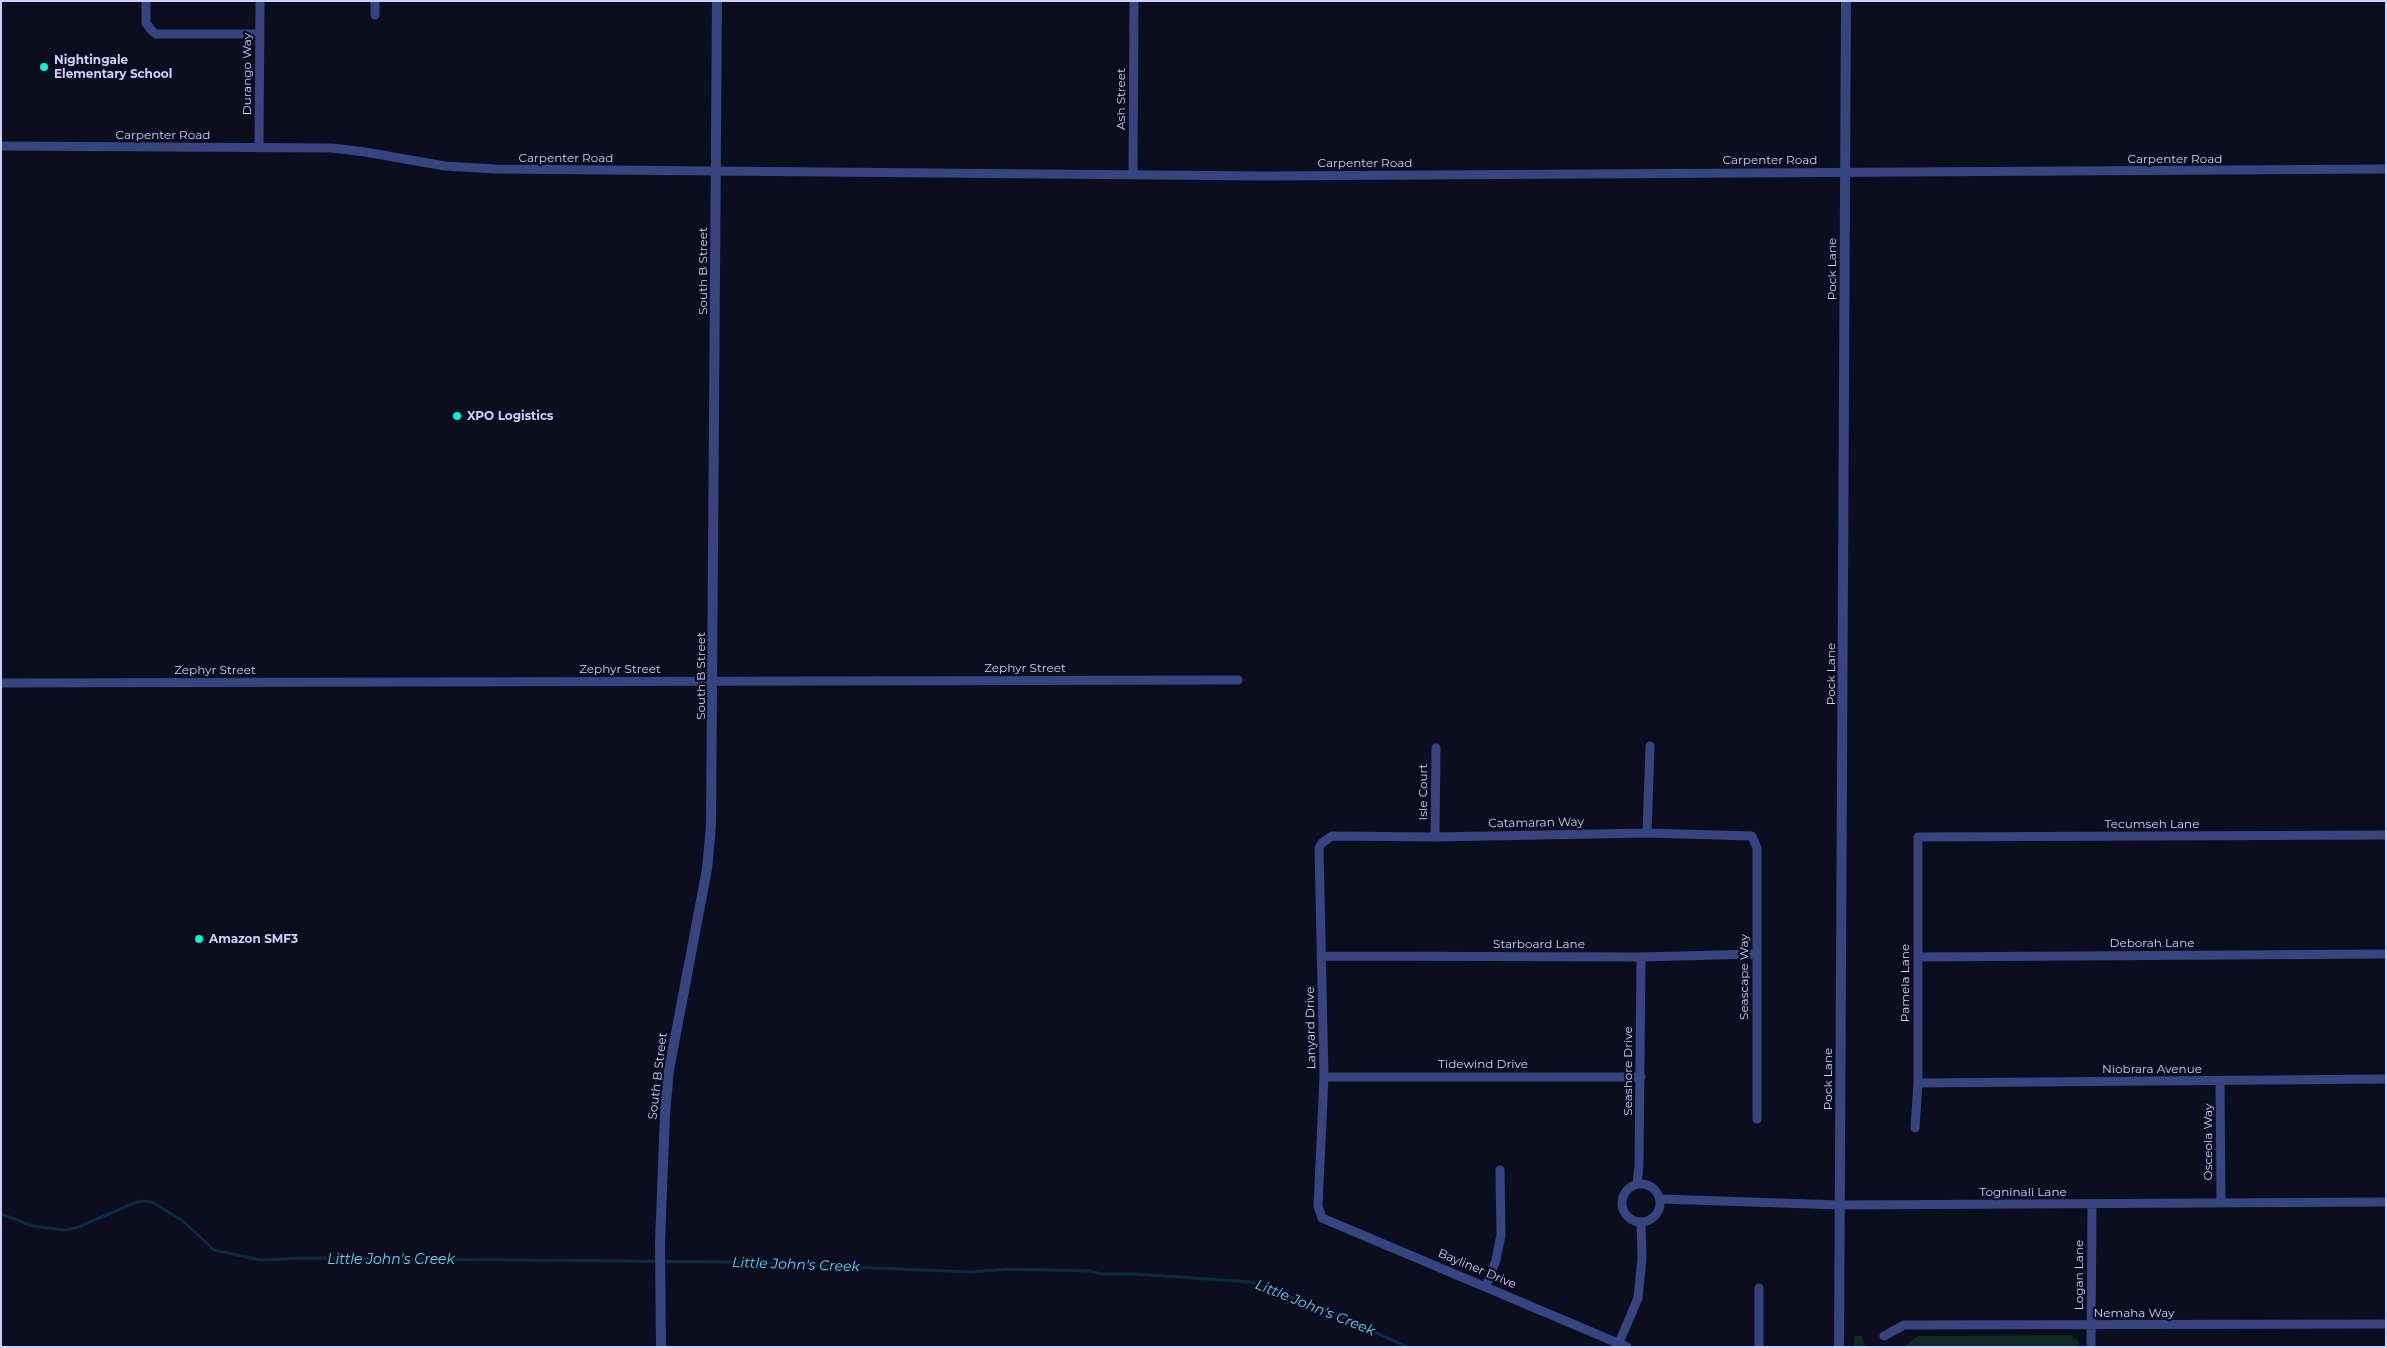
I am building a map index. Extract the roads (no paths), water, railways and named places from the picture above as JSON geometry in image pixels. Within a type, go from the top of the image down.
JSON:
[{"type":"street","points":[[146,1],[146,23],[156,34],[260,34]]},
{"type":"street","name":"Durango Way","points":[[260,1],[260,148]]},
{"type":"street","points":[[375,1],[375,15]]},
{"type":"street","name":"South B Street","points":[[661,1347],[660,1243],[664,1114],[710,843],[713,681],[717,1]]},
{"type":"street","name":"Ash Street","points":[[1133,174],[1134,1]]},
{"type":"street","name":"Pock Lane","points":[[1839,1347],[1846,1]]},
{"type":"street","name":"Carpenter Road","points":[[1,146],[332,148],[474,169],[1155,175],[2386,169]]},
{"type":"street","name":"Zephyr Street","points":[[1,683],[1238,680]]},
{"type":"street","points":[[1647,833],[1650,746]]},
{"type":"street","name":"Isle Court","points":[[1435,837],[1436,748]]},
{"type":"street","name":"Catamaran Way","points":[[1322,843],[1325,838],[1332,836],[1435,837],[1647,833],[1752,836]]},
{"type":"street","name":"Tecumseh Lane","points":[[1918,838],[2386,835]]},
{"type":"street","name":"Seascape Way","points":[[1752,836],[1757,848],[1757,1119]]},
{"type":"street","name":"Pamela Lane","points":[[1914,1128],[1918,1083],[1918,838]]},
{"type":"street","name":"Lanyard Drive","points":[[1319,1212],[1324,1077],[1319,848],[1322,843]]},
{"type":"street","name":"Starboard Lane","points":[[1321,956],[1756,954]]},
{"type":"street","name":"Deborah Lane","points":[[1918,956],[2386,954]]},
{"type":"street","name":"Seashore Drive","points":[[1637,1184],[1640,1165],[1641,956]]},
{"type":"street","name":"Tidewind Drive","points":[[1324,1077],[1641,1077]]},
{"type":"street","name":"Niobrara Avenue","points":[[1918,1083],[2220,1082],[2386,1079]]},
{"type":"street","name":"Osceola Way","points":[[2220,1082],[2220,1203]]},
{"type":"street","points":[[1486,1286],[1496,1260],[1501,1235],[1500,1170]]},
{"type":"street","points":[[1637,1184],[1645,1184],[1655,1190],[1660,1199],[1660,1207],[1654,1218],[1641,1222],[1636,1222],[1626,1216],[1622,1208],[1622,1199],[1627,1190],[1637,1184]]},
{"type":"street","name":"Togninali Lane","points":[[1660,1199],[1840,1205],[2386,1202]]},
{"type":"street","name":"Logan Lane","points":[[2091,1347],[2092,1204]]},
{"type":"street","name":"Bayliner Drive","points":[[1319,1212],[1322,1218],[1328,1221],[1623,1345]]},
{"type":"street","points":[[1623,1345],[1638,1298],[1642,1258],[1641,1222]]},
{"type":"street","points":[[1759,1288],[1759,1347]]},
{"type":"street","name":"Nemaha Way","points":[[1884,1336],[1904,1325],[2386,1324]]},
{"type":"waterway","name":"Little John's Creek","points":[[1,1214],[33,1226],[64,1230],[76,1228],[139,1201],[152,1202],[183,1221],[214,1250],[260,1260],[304,1258],[729,1262],[970,1272],[1008,1269],[1091,1271],[1100,1274],[1135,1274],[1251,1282],[1341,1316],[1407,1347]]},
{"type":"place","name":"Nightingale Elementary School","points":[[44,67]]},
{"type":"place","name":"XPO Logistics","points":[[457,416]]},
{"type":"place","name":"Amazon SMF3","points":[[199,939]]}]
